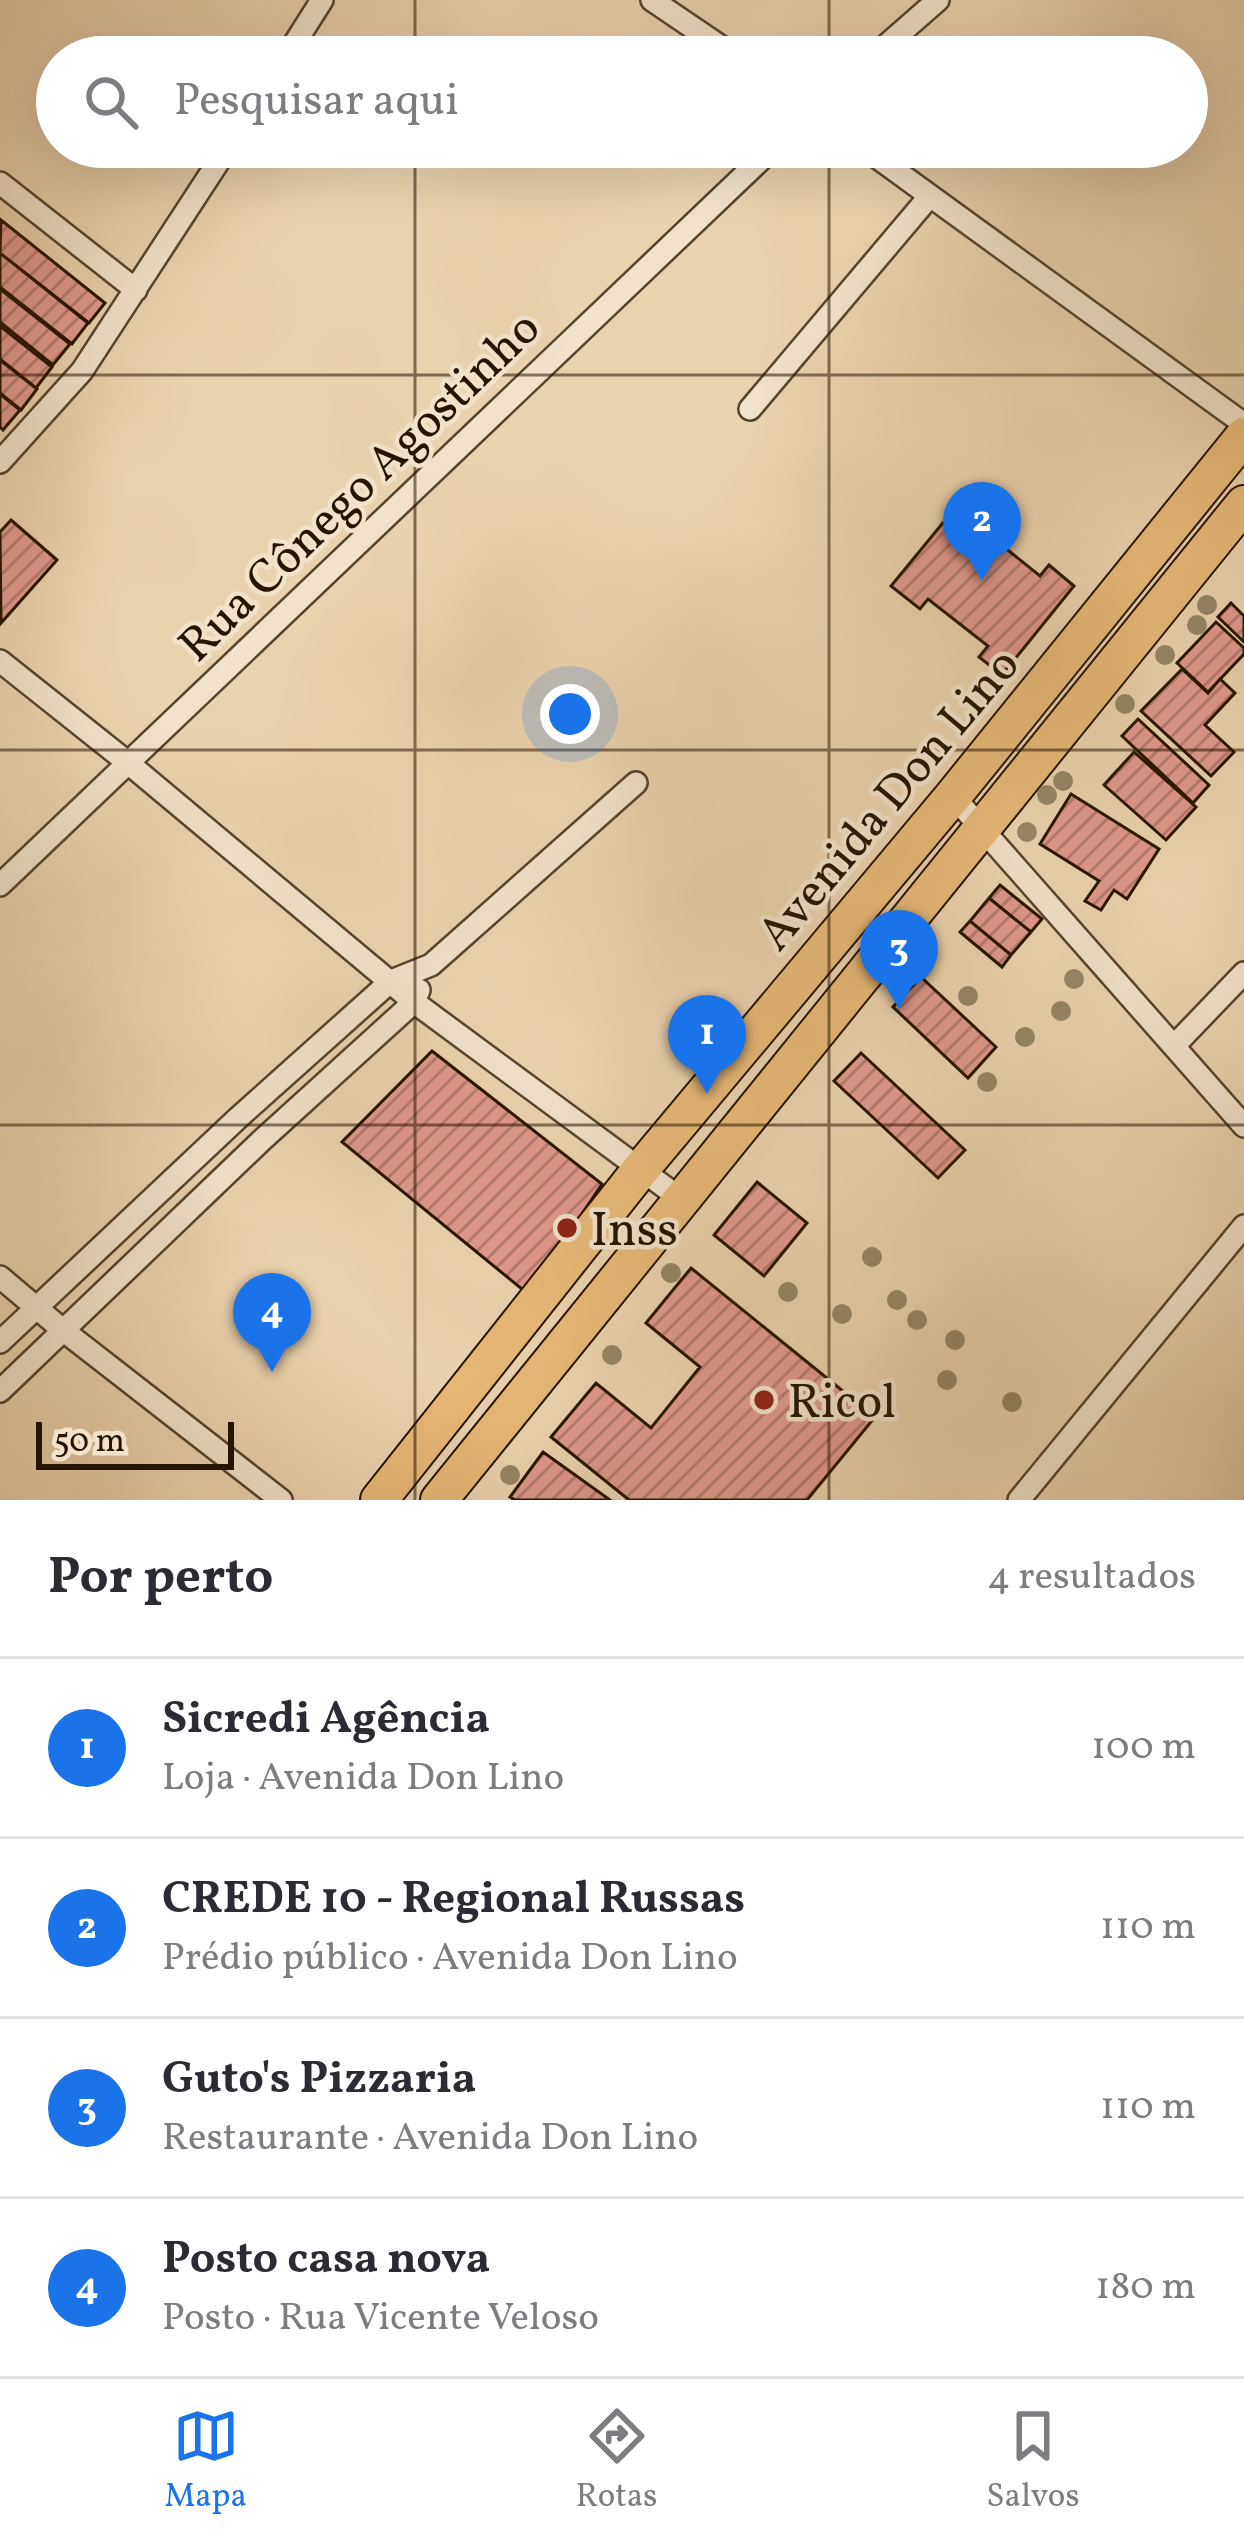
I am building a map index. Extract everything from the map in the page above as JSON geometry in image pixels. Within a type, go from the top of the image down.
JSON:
[{"type":"main road","name":"Avenida Don Lino","points":[[379,1500],[641,1168],[953,796],[1244,436]]},
{"type":"main road","name":"Avenida Don Lino","points":[[439,1500],[1244,504]]},
{"type":"main road","points":[[1098,617],[1130,645]]},
{"type":"main road","points":[[792,988],[827,1017]]},
{"type":"main road","points":[[496,1352],[534,1381]]},
{"type":"street","points":[[299,36],[322,0]]},
{"type":"street","points":[[652,0],[705,36]]},
{"type":"street","points":[[897,36],[938,0]]},
{"type":"street","points":[[0,462],[82,371],[214,168]]},
{"type":"street","name":"Rua Cônego Agostinho","points":[[0,885],[752,168]]},
{"type":"street","points":[[891,168],[1244,424]]},
{"type":"street","points":[[0,183],[136,290]]},
{"type":"street","points":[[750,409],[929,197]]},
{"type":"street","points":[[0,662],[414,1002],[680,1199]]},
{"type":"street","points":[[0,1342],[391,981],[431,965],[636,783]]},
{"type":"street","points":[[953,796],[1244,1126]]},
{"type":"street","points":[[0,1391],[414,1002],[431,965]]},
{"type":"street","points":[[1174,1046],[1244,973]]},
{"type":"street","points":[[238,1118],[262,1140]]},
{"type":"street","points":[[1019,1500],[1244,1226]]},
{"type":"street","points":[[0,1277],[281,1500]]},
{"type":"building","points":[[1,220],[105,303],[89,323],[0,253]]},
{"type":"building","points":[[0,253],[88,323],[72,344],[0,287]]},
{"type":"building","points":[[0,289],[70,344],[53,365],[0,322]]},
{"type":"building","points":[[0,326],[52,367],[36,388],[0,359]]},
{"type":"building","points":[[0,360],[37,389],[21,410],[0,393]]},
{"type":"building","points":[[0,394],[20,410],[3,430],[0,427]]},
{"type":"building","points":[[965,496],[993,519],[983,530],[1040,576],[1049,565],[1074,586],[1002,675],[979,657],[988,646],[928,599],[920,609],[891,586]]},
{"type":"building","points":[[11,520],[57,560],[1,623],[0,532]]},
{"type":"building","points":[[1231,603],[1244,616],[1244,642],[1218,617]]},
{"type":"building","points":[[1216,622],[1244,648],[1244,654],[1208,692],[1177,663]]},
{"type":"building","points":[[1182,669],[1208,693],[1220,679],[1235,693],[1205,725],[1234,752],[1211,776],[1141,711]]},
{"type":"building","points":[[1138,719],[1209,785],[1193,803],[1122,736]]},
{"type":"building","points":[[1134,752],[1196,807],[1166,840],[1104,785]]},
{"type":"building","points":[[1071,794],[1159,849],[1127,899],[1114,890],[1101,910],[1085,901],[1099,881],[1040,844]]},
{"type":"building","points":[[1000,885],[1042,919],[1031,932],[989,898]]},
{"type":"building","points":[[989,898],[1031,932],[1011,955],[970,921]]},
{"type":"building","points":[[970,921],[1011,955],[1002,967],[960,932]]},
{"type":"building","points":[[921,977],[996,1047],[968,1078],[893,1007]]},
{"type":"building","points":[[432,1051],[602,1184],[528,1294],[342,1142]]},
{"type":"building","points":[[861,1053],[965,1150],[938,1178],[834,1081]]},
{"type":"building","points":[[757,1182],[807,1223],[764,1276],[714,1235]]},
{"type":"building","name":"Ricol","points":[[691,1268],[875,1417],[807,1500],[629,1500],[551,1437],[596,1383],[651,1428],[700,1367],[646,1323]]},
{"type":"building","points":[[543,1452],[610,1500],[510,1497]]},
{"type":"place","name":"CREDE 10 - Regional Russas","points":[[982,581]]},
{"type":"place","name":"Guto's Pizzaria","points":[[899,1009]]},
{"type":"place","name":"Sicredi Agência","points":[[707,1094]]},
{"type":"place","name":"Inss","points":[[567,1228]]},
{"type":"place","name":"Posto casa nova","points":[[272,1372]]},
{"type":"place","name":"Ricol","points":[[764,1400]]}]
